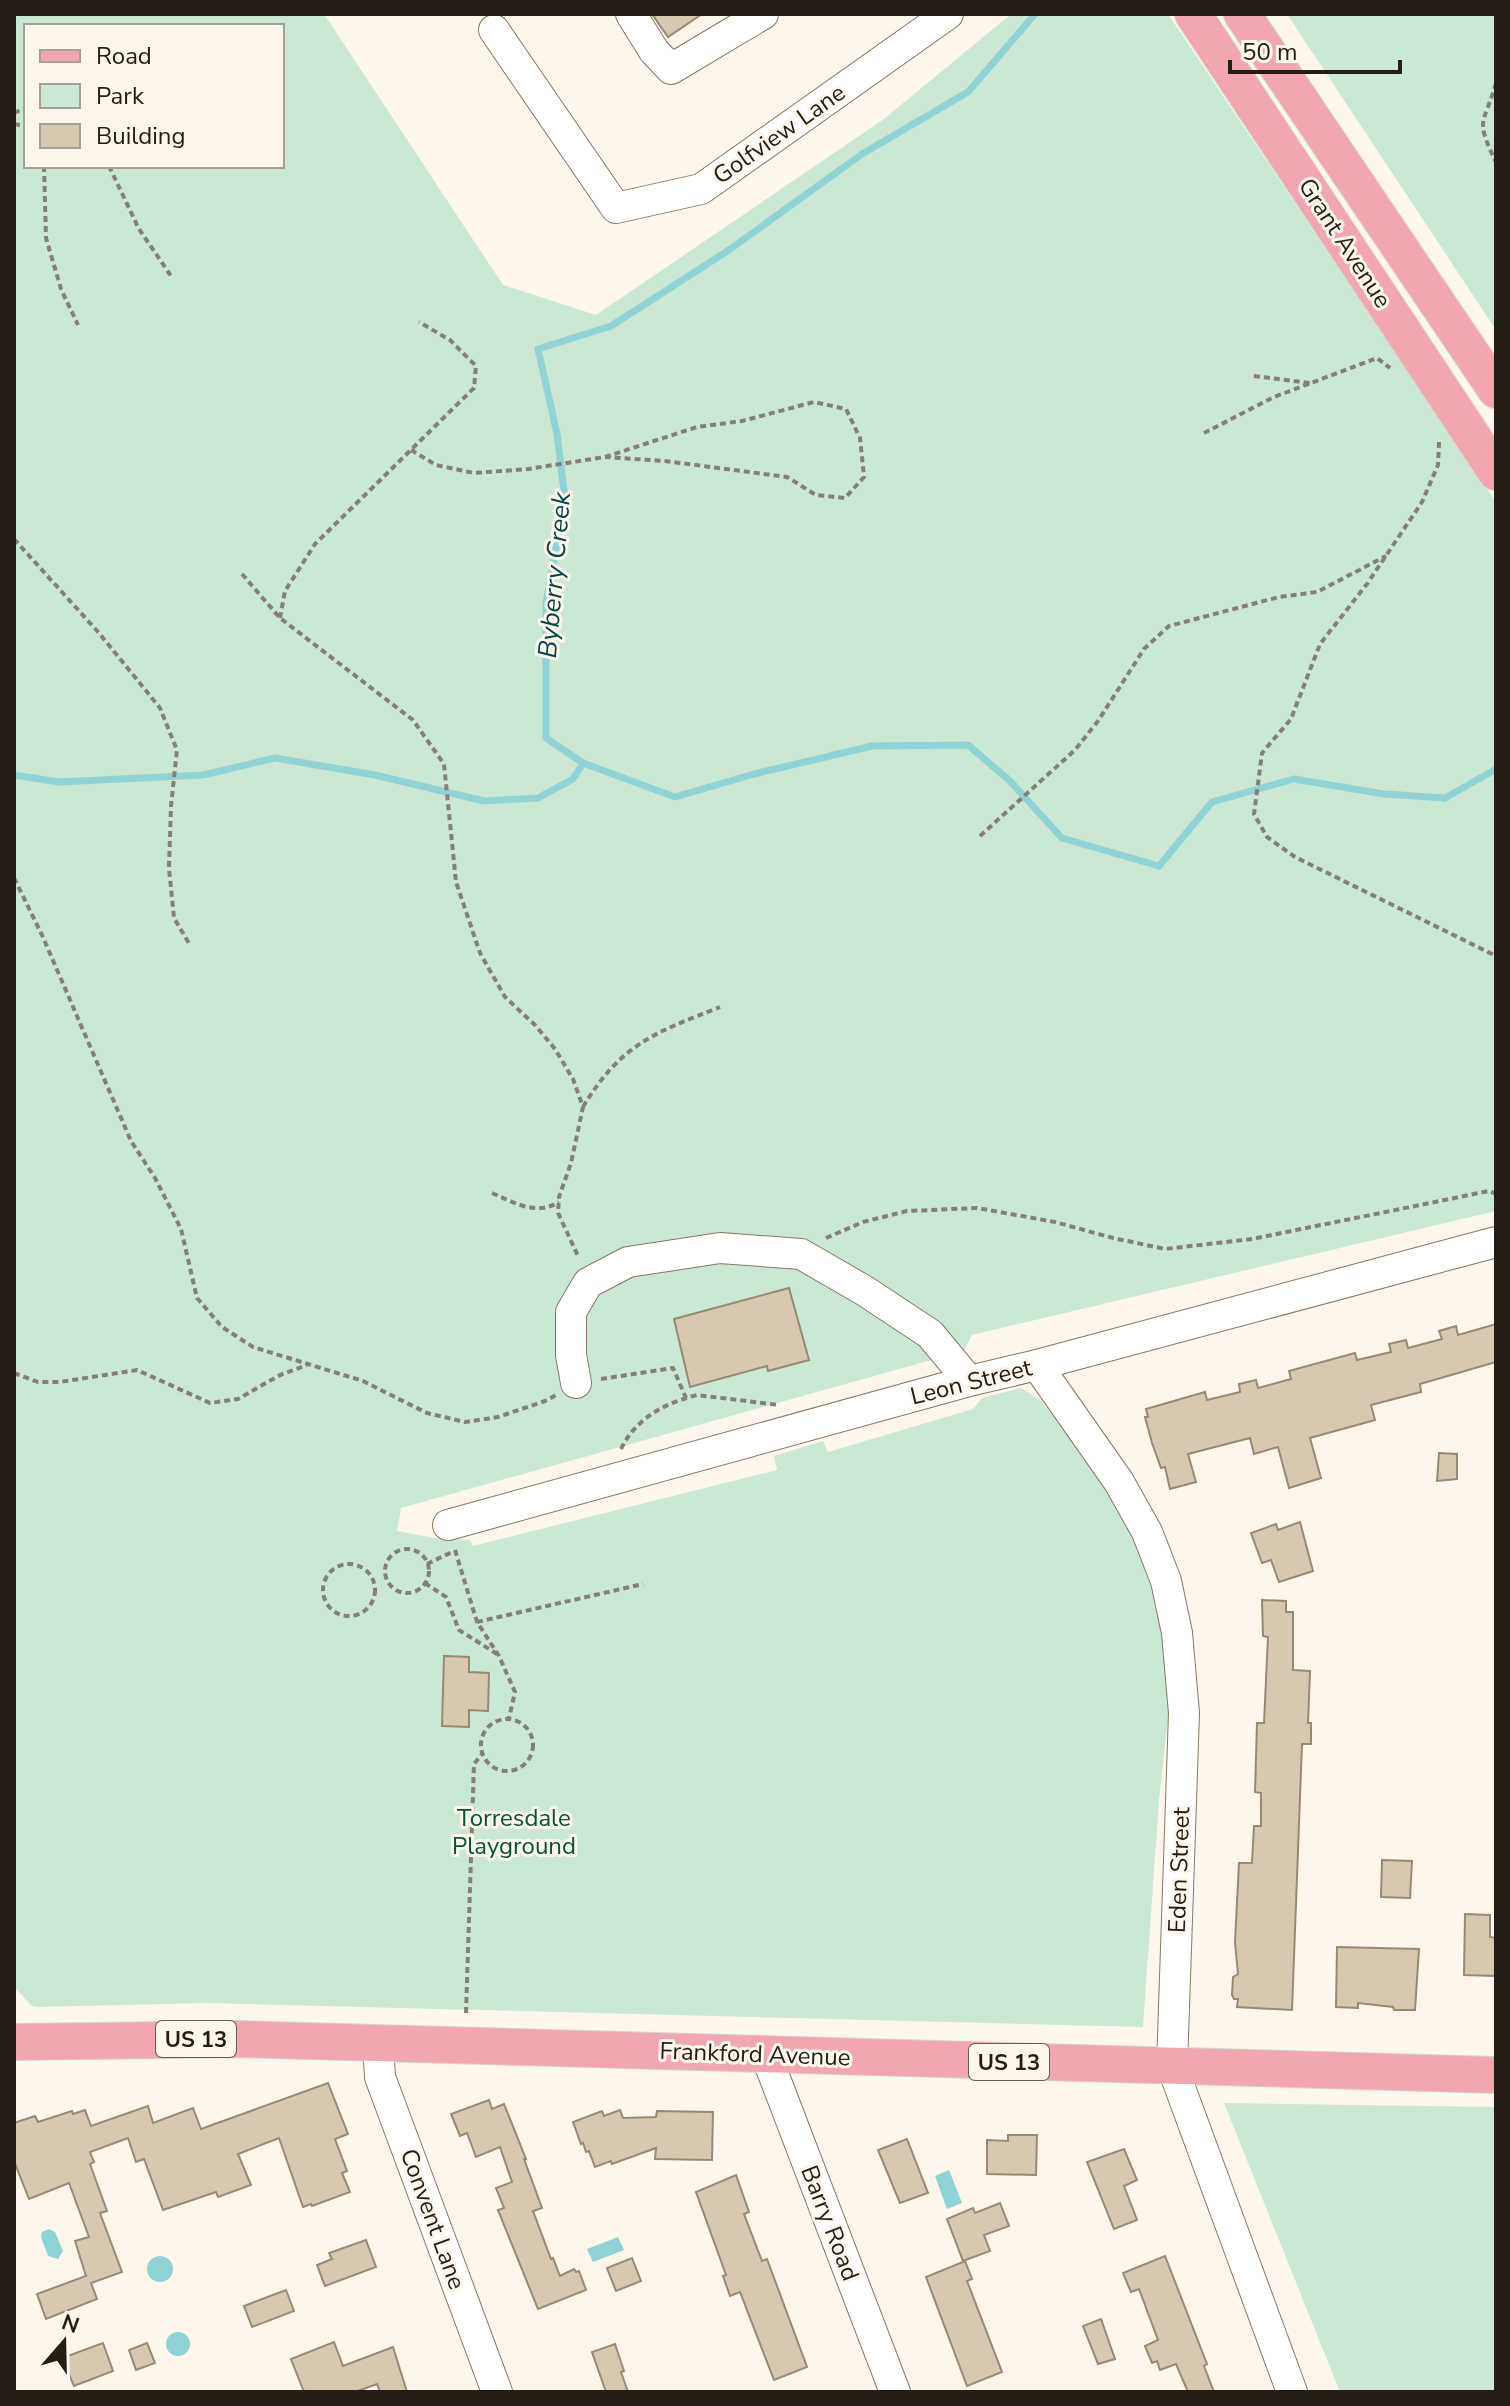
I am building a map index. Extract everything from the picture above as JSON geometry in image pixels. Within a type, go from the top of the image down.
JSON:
[{"type":"main road","name":"Grant Avenue","points":[[1193,14],[1496,472]]},
{"type":"main road","name":"Grant Avenue","points":[[1242,14],[1496,390]]},
{"type":"main road","name":"Frankford Avenue","points":[[14,2042],[199,2039],[1496,2075]]},
{"type":"street","points":[[631,14],[654,51],[671,69],[763,14]]},
{"type":"street","name":"Golfview Lane","points":[[494,30],[616,208],[701,189],[948,14]]},
{"type":"street","name":"Leon Street","points":[[451,1537],[614,1481],[969,1381],[1496,1242]]},
{"type":"street","points":[[576,1383],[571,1355],[571,1312],[588,1283],[628,1262],[720,1248],[801,1254],[930,1334],[969,1381]]},
{"type":"street","name":"Eden Street","points":[[1037,1365],[1119,1482],[1147,1532],[1166,1581],[1177,1633],[1184,1713],[1172,2066],[1292,2392]]},
{"type":"street","name":"Convent Lane","points":[[378,2043],[380,2077],[497,2392]]},
{"type":"street","name":"Barry Road","points":[[766,2055],[895,2392]]},
{"type":"path","points":[[1496,83],[1483,115],[1482,134],[1496,162]]},
{"type":"path","points":[[44,168],[46,238],[61,289],[78,325]]},
{"type":"path","points":[[110,168],[139,229],[171,276]]},
{"type":"path","points":[[280,618],[285,591],[315,544],[474,388],[476,366],[450,340],[419,322]]},
{"type":"path","points":[[1204,433],[1274,397],[1377,358],[1391,369]]},
{"type":"path","points":[[1254,376],[1312,383]]},
{"type":"path","points":[[411,450],[436,465],[474,473],[603,458],[665,461],[787,477],[816,495],[845,498],[864,477],[860,438],[846,409],[814,402],[742,421],[697,427],[603,458]]},
{"type":"path","points":[[1432,432],[1440,445],[1438,465],[1422,502],[1388,554],[1320,644],[1291,719],[1262,753],[1254,814],[1267,837],[1295,857],[1496,956]]},
{"type":"path","points":[[14,539],[99,633],[160,708],[177,750],[169,868],[174,918],[190,945]]},
{"type":"path","points":[[980,836],[1075,750],[1098,721],[1144,649],[1169,626],[1279,597],[1317,592],[1388,554]]},
{"type":"path","points":[[242,574],[280,618],[413,720],[444,764],[456,882],[480,953],[505,997],[555,1049],[573,1079],[583,1107]]},
{"type":"path","points":[[14,878],[42,935],[131,1141],[155,1178],[181,1229],[197,1298],[222,1327],[253,1347],[363,1381],[427,1413],[465,1422],[498,1417],[545,1401],[576,1383],[673,1368],[686,1398]]},
{"type":"path","points":[[588,1283],[558,1213],[583,1107],[599,1081],[619,1058],[659,1031],[720,1007]]},
{"type":"path","points":[[801,1254],[825,1238],[863,1222],[907,1211],[977,1208],[1055,1222],[1165,1249],[1252,1239],[1489,1191],[1496,1194]]},
{"type":"path","points":[[492,1193],[528,1208],[548,1208],[559,1202]]},
{"type":"path","points":[[14,1373],[38,1382],[60,1382],[137,1370],[210,1403],[238,1399],[280,1375],[309,1364]]},
{"type":"path","points":[[614,1481],[626,1439],[642,1419],[671,1402],[697,1395],[776,1405],[788,1403]]},
{"type":"path","points":[[427,1564],[451,1537]]},
{"type":"path","points":[[451,1537],[477,1622],[499,1656],[515,1692],[509,1718]]},
{"type":"path","points":[[398,1550],[413,1550],[425,1557],[429,1570],[425,1583],[414,1591],[400,1591],[388,1582],[385,1575],[387,1560],[398,1550]]},
{"type":"path","points":[[348,1563],[364,1568],[374,1583],[373,1600],[368,1607],[353,1615],[336,1613],[325,1600],[323,1583],[326,1575],[339,1565],[348,1563]]},
{"type":"path","points":[[374,1583],[385,1575]]},
{"type":"path","points":[[425,1583],[446,1597],[459,1630],[499,1656]]},
{"type":"path","points":[[477,1622],[643,1584]]},
{"type":"path","points":[[509,1718],[525,1725],[530,1732],[533,1749],[525,1764],[510,1771],[493,1767],[482,1754],[480,1745],[486,1728],[493,1722],[509,1718]]},
{"type":"path","points":[[466,2013],[474,1764],[482,1754]]},
{"type":"green space","name":"Torresdale Playground","points":[[14,14],[324,14],[503,285],[596,315],[884,119],[1011,14],[1168,14],[1496,502],[1496,1211],[972,1335],[964,1351],[401,1508],[397,1531],[470,1540],[473,1546],[777,1470],[774,1456],[823,1441],[828,1452],[973,1409],[982,1398],[1021,1388],[1040,1400],[1067,1432],[1127,1517],[1154,1591],[1167,1652],[1170,1701],[1159,1800],[1143,2027],[207,2003],[32,2006],[16,1989]]},
{"type":"green space","points":[[1287,14],[1496,14],[1496,330]]},
{"type":"green space","points":[[1224,2103],[1496,2107],[1496,2392],[1340,2392]]},
{"type":"water","points":[[949,2170],[962,2203],[947,2209],[935,2176]]},
{"type":"water","points":[[49,2229],[55,2232],[63,2251],[58,2259],[48,2256],[41,2237],[42,2232]]},
{"type":"water","points":[[618,2237],[624,2250],[593,2262],[587,2249]]},
{"type":"water","points":[[160,2256],[169,2260],[173,2269],[169,2278],[160,2282],[151,2278],[147,2269],[151,2260]]},
{"type":"water","points":[[178,2332],[187,2335],[190,2344],[187,2353],[178,2356],[169,2353],[166,2344],[169,2335]]},
{"type":"building","points":[[652,14],[702,14],[668,37]]},
{"type":"building","points":[[789,1288],[809,1360],[768,1371],[767,1366],[690,1387],[674,1319]]},
{"type":"building","points":[[1496,1324],[1496,1362],[1420,1384],[1421,1392],[1371,1405],[1375,1420],[1310,1438],[1321,1478],[1289,1488],[1278,1447],[1254,1454],[1250,1438],[1188,1454],[1196,1482],[1170,1489],[1165,1467],[1161,1468],[1152,1443],[1146,1409],[1205,1392],[1207,1400],[1240,1392],[1239,1384],[1256,1380],[1258,1388],[1291,1379],[1289,1371],[1355,1353],[1357,1360],[1391,1352],[1389,1344],[1406,1340],[1408,1348],[1442,1339],[1439,1331],[1456,1326],[1458,1335]]},
{"type":"building","points":[[1439,1453],[1457,1454],[1457,1479],[1437,1481]]},
{"type":"building","points":[[1300,1522],[1313,1571],[1279,1582],[1271,1560],[1262,1563],[1251,1533],[1276,1524],[1278,1530]]},
{"type":"building","points":[[1262,1600],[1286,1601],[1286,1612],[1293,1612],[1293,1670],[1310,1671],[1308,1723],[1311,1723],[1311,1744],[1302,1744],[1292,2010],[1237,2007],[1238,1999],[1232,1995],[1233,1977],[1238,1974],[1235,1942],[1239,1863],[1252,1863],[1254,1826],[1261,1826],[1261,1793],[1255,1792],[1257,1723],[1264,1723],[1268,1637],[1263,1636]]},
{"type":"building","points":[[444,1656],[469,1657],[469,1672],[489,1673],[488,1711],[469,1710],[469,1727],[442,1726]]},
{"type":"building","points":[[1382,1860],[1412,1861],[1410,1898],[1381,1897]]},
{"type":"building","points":[[1465,1914],[1490,1915],[1490,1937],[1496,1938],[1496,1976],[1464,1975]]},
{"type":"building","points":[[1337,1947],[1419,1949],[1415,2010],[1394,2010],[1393,2007],[1358,2003],[1358,2008],[1336,2007]]},
{"type":"building","points":[[328,2083],[348,2134],[335,2139],[347,2171],[342,2173],[350,2192],[312,2206],[303,2207],[279,2138],[238,2154],[251,2185],[218,2197],[216,2192],[163,2210],[144,2159],[136,2162],[128,2138],[90,2152],[94,2162],[90,2164],[107,2211],[100,2213],[122,2272],[91,2283],[97,2299],[46,2319],[37,2294],[86,2276],[75,2241],[89,2237],[69,2183],[29,2199],[14,2161],[14,2123],[35,2116],[38,2122],[85,2110],[91,2126],[148,2106],[153,2123],[193,2108],[201,2129]]},
{"type":"building","points":[[489,2100],[492,2109],[504,2104],[526,2159],[542,2208],[533,2211],[551,2259],[560,2276],[574,2269],[579,2271],[586,2290],[538,2309],[498,2210],[504,2208],[496,2188],[512,2182],[500,2147],[476,2157],[467,2133],[460,2136],[451,2114]]},
{"type":"building","points":[[620,2110],[623,2118],[656,2117],[657,2111],[713,2112],[712,2160],[655,2159],[656,2148],[595,2167],[589,2151],[586,2152],[581,2144],[573,2122],[602,2111],[604,2116]]},
{"type":"building","points":[[1008,2135],[1037,2135],[1036,2175],[987,2174],[987,2140],[1008,2141]]},
{"type":"building","points":[[907,2139],[928,2193],[900,2203],[878,2150]]},
{"type":"building","points":[[1124,2149],[1137,2180],[1124,2186],[1137,2220],[1114,2229],[1087,2162]]},
{"type":"building","points":[[736,2175],[749,2212],[744,2214],[762,2261],[767,2259],[807,2367],[774,2380],[740,2292],[730,2296],[723,2276],[726,2275],[696,2192]]},
{"type":"building","points":[[1000,2203],[1009,2226],[984,2235],[990,2251],[963,2261],[947,2219],[973,2208],[975,2213]]},
{"type":"building","points":[[366,2240],[376,2267],[325,2286],[317,2265],[332,2259],[329,2253]]},
{"type":"building","points":[[1165,2256],[1207,2364],[1204,2366],[1214,2392],[1188,2392],[1176,2364],[1160,2370],[1157,2361],[1152,2363],[1145,2346],[1158,2340],[1139,2289],[1131,2292],[1123,2273]]},
{"type":"building","points":[[632,2258],[641,2281],[616,2291],[607,2268]]},
{"type":"building","points":[[965,2261],[972,2279],[967,2281],[1002,2372],[967,2386],[926,2277]]},
{"type":"building","points":[[286,2290],[294,2311],[252,2327],[244,2306]]},
{"type":"building","points":[[1101,2319],[1115,2359],[1098,2364],[1083,2326]]},
{"type":"building","points":[[334,2342],[343,2366],[393,2347],[407,2392],[380,2392],[377,2384],[355,2392],[304,2392],[291,2359]]},
{"type":"building","points":[[103,2343],[113,2371],[74,2386],[62,2358]]},
{"type":"building","points":[[147,2343],[155,2363],[136,2370],[129,2350]]},
{"type":"building","points":[[615,2344],[628,2392],[606,2392],[592,2352]]},
{"type":"waterway","name":"Byberry Creek","points":[[1035,14],[968,92],[862,154],[729,250],[611,326],[538,349],[557,434],[565,499],[546,603],[546,738],[583,763],[675,797],[754,774],[872,746],[968,745],[1010,781],[1062,838],[1159,866],[1212,802],[1294,779],[1384,794],[1445,798],[1496,769]]},
{"type":"waterway","points":[[14,775],[59,782],[203,775],[275,758],[375,775],[484,801],[538,798],[573,779],[583,763]]}]
